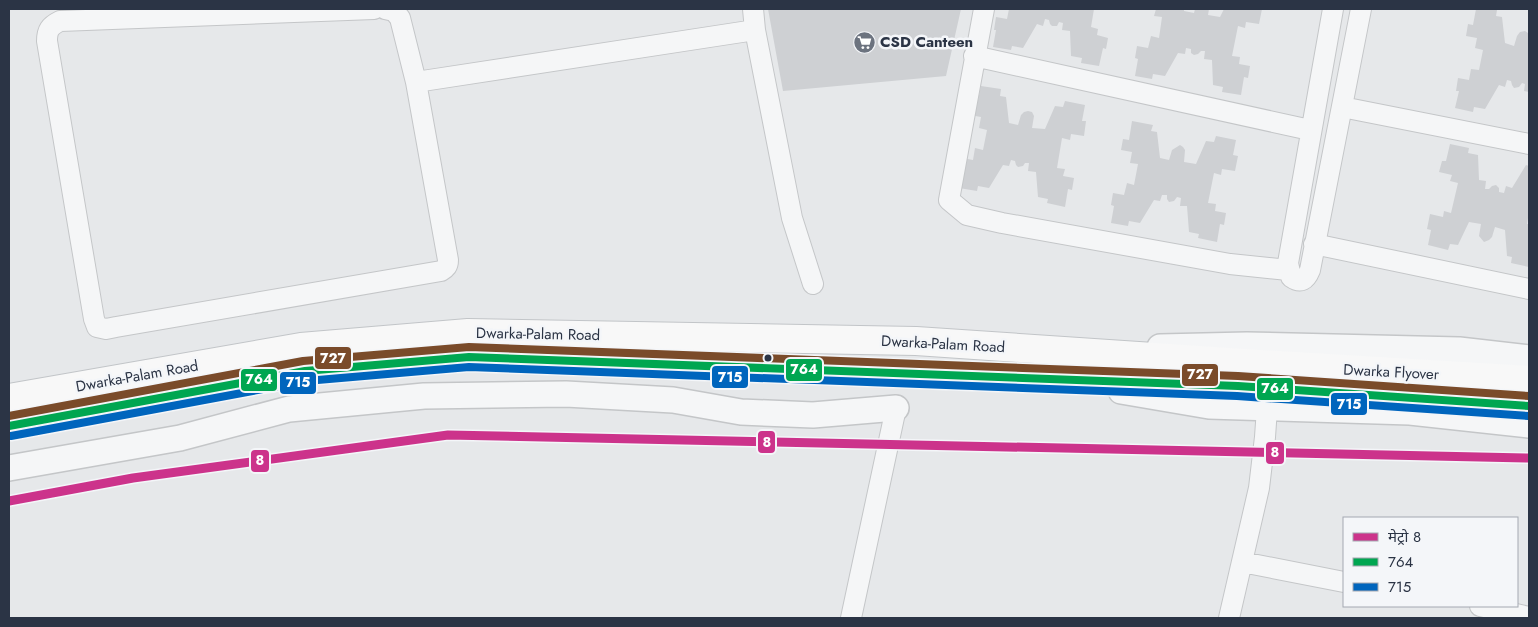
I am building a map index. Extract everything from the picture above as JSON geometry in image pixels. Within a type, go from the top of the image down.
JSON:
[{"type":"main road","name":"Dwarka-Palam Road","points":[[9,398],[301,347],[468,333],[916,340],[1043,349]]},
{"type":"main road","name":"Dwarka Flyover","points":[[1043,349],[1136,369],[1238,386],[1529,406]]},
{"type":"main road","name":"Dwarka-Palam Road","points":[[9,426],[305,371],[469,357],[1047,378]]},
{"type":"main road","name":"Dwarka Flyover","points":[[1047,378],[1136,369],[1529,380]]},
{"type":"street","points":[[374,9],[60,22],[53,24],[49,29],[46,41],[94,319],[97,326],[106,329],[441,271],[448,265],[416,82],[400,18],[394,12],[385,9]]},
{"type":"street","points":[[752,9],[792,218],[813,284]]},
{"type":"street","points":[[984,9],[949,200],[967,215],[1002,223],[1230,264],[1288,270]]},
{"type":"street","points":[[1333,9],[1310,130],[1290,252],[1288,270],[1291,277],[1296,281],[1302,281],[1307,278],[1310,270],[1362,9]]},
{"type":"street","points":[[416,82],[755,30]]},
{"type":"street","points":[[974,56],[1310,130]]},
{"type":"street","points":[[1342,107],[1529,144]]},
{"type":"street","points":[[1314,244],[1529,289]]},
{"type":"street","points":[[1043,349],[1247,345],[1459,350],[1529,358]]},
{"type":"street","points":[[1047,378],[1209,406],[1410,412],[1529,425]]},
{"type":"street","points":[[9,468],[180,438],[290,409],[424,396],[566,394],[673,400],[741,412],[813,415],[896,408],[851,618]]},
{"type":"street","points":[[1229,618],[1259,488],[1265,437],[1266,408]]},
{"type":"street","points":[[1242,562],[1343,582]]},
{"type":"street","points":[[1484,607],[1529,617]]},
{"type":"building","name":"CSD Canteen","points":[[768,9],[961,9],[946,76],[783,91]]},
{"type":"building","points":[[1009,9],[1094,9],[1091,27],[1098,29],[1097,35],[1108,38],[1106,49],[1103,48],[1099,66],[1081,63],[1082,58],[1071,56],[1070,31],[1062,30],[1063,23],[1059,22],[1057,26],[1052,26],[1049,20],[1045,19],[1043,26],[1037,24],[1023,48],[1012,46],[1011,50],[993,47],[996,17],[1007,19]]},
{"type":"building","points":[[1156,9],[1184,9],[1184,11],[1194,13],[1195,9],[1209,9],[1208,15],[1220,17],[1224,9],[1262,9],[1259,24],[1246,22],[1245,28],[1238,26],[1232,56],[1240,57],[1239,64],[1250,66],[1248,78],[1244,77],[1241,95],[1222,92],[1223,87],[1213,85],[1212,60],[1204,59],[1205,51],[1194,55],[1191,53],[1191,49],[1186,48],[1185,54],[1178,53],[1165,76],[1153,74],[1152,79],[1135,76],[1138,59],[1135,58],[1137,46],[1148,48],[1151,36],[1159,38],[1162,17],[1154,16]]},
{"type":"building","points":[[1476,9],[1497,10],[1496,16],[1502,17],[1505,43],[1514,46],[1520,32],[1525,31],[1528,33],[1529,92],[1524,91],[1525,84],[1522,83],[1519,87],[1514,88],[1511,81],[1507,80],[1505,87],[1499,85],[1485,109],[1474,107],[1473,112],[1455,108],[1459,91],[1456,91],[1458,78],[1469,80],[1471,69],[1479,70],[1483,50],[1475,48],[1477,38],[1466,36],[1468,24],[1473,25]]},
{"type":"building","points":[[981,86],[1001,89],[1000,96],[1006,97],[1009,123],[1018,125],[1024,112],[1032,112],[1034,116],[1032,128],[1045,129],[1055,106],[1063,107],[1065,101],[1085,105],[1082,121],[1086,121],[1084,136],[1071,134],[1070,140],[1062,138],[1057,168],[1065,169],[1063,176],[1074,178],[1072,190],[1068,189],[1065,207],[1047,203],[1048,199],[1038,197],[1036,172],[1028,171],[1029,163],[1018,167],[1015,161],[1011,160],[1009,166],[1003,165],[989,188],[978,186],[977,191],[959,188],[962,158],[973,160],[975,148],[983,150],[987,130],[979,128],[981,117],[970,115],[972,104],[977,105]]},
{"type":"building","points":[[1132,121],[1153,125],[1151,131],[1157,132],[1160,158],[1169,160],[1172,150],[1180,145],[1185,150],[1184,162],[1196,164],[1206,141],[1214,142],[1216,136],[1236,140],[1233,155],[1238,156],[1235,171],[1222,169],[1221,175],[1214,173],[1208,203],[1216,204],[1215,211],[1226,213],[1224,225],[1220,224],[1217,242],[1198,238],[1199,234],[1189,232],[1187,206],[1180,206],[1181,198],[1177,197],[1174,201],[1169,202],[1167,195],[1162,195],[1160,201],[1154,200],[1140,223],[1129,221],[1128,226],[1111,223],[1114,206],[1111,205],[1113,193],[1124,195],[1127,183],[1134,185],[1138,164],[1130,163],[1132,152],[1121,150],[1123,139],[1129,140]]},
{"type":"building","points":[[1450,144],[1469,148],[1468,153],[1478,155],[1479,180],[1486,181],[1485,189],[1496,185],[1499,188],[1499,192],[1504,193],[1506,186],[1512,188],[1526,165],[1529,166],[1529,212],[1527,224],[1529,224],[1529,267],[1511,263],[1512,257],[1507,256],[1505,230],[1495,227],[1492,237],[1484,242],[1479,236],[1481,224],[1469,222],[1458,245],[1450,244],[1448,250],[1428,245],[1431,230],[1427,229],[1430,214],[1443,217],[1444,211],[1451,213],[1458,183],[1450,181],[1452,175],[1439,172],[1442,161],[1446,161]]},
{"type":"metro line","name":"8","points":[[9,501],[133,478],[448,435],[1529,458]]},
{"type":"transit line","name":"727","points":[[9,416],[303,361],[469,347],[1238,376],[1529,396]]},
{"type":"transit line","name":"764","points":[[9,426],[305,371],[469,357],[1238,386],[1529,406]]},
{"type":"transit line","name":"715","points":[[11,436],[306,381],[469,367],[1237,396],[1528,416]]},
{"type":"place","name":"CSD Canteen","points":[[864,42]]}]
